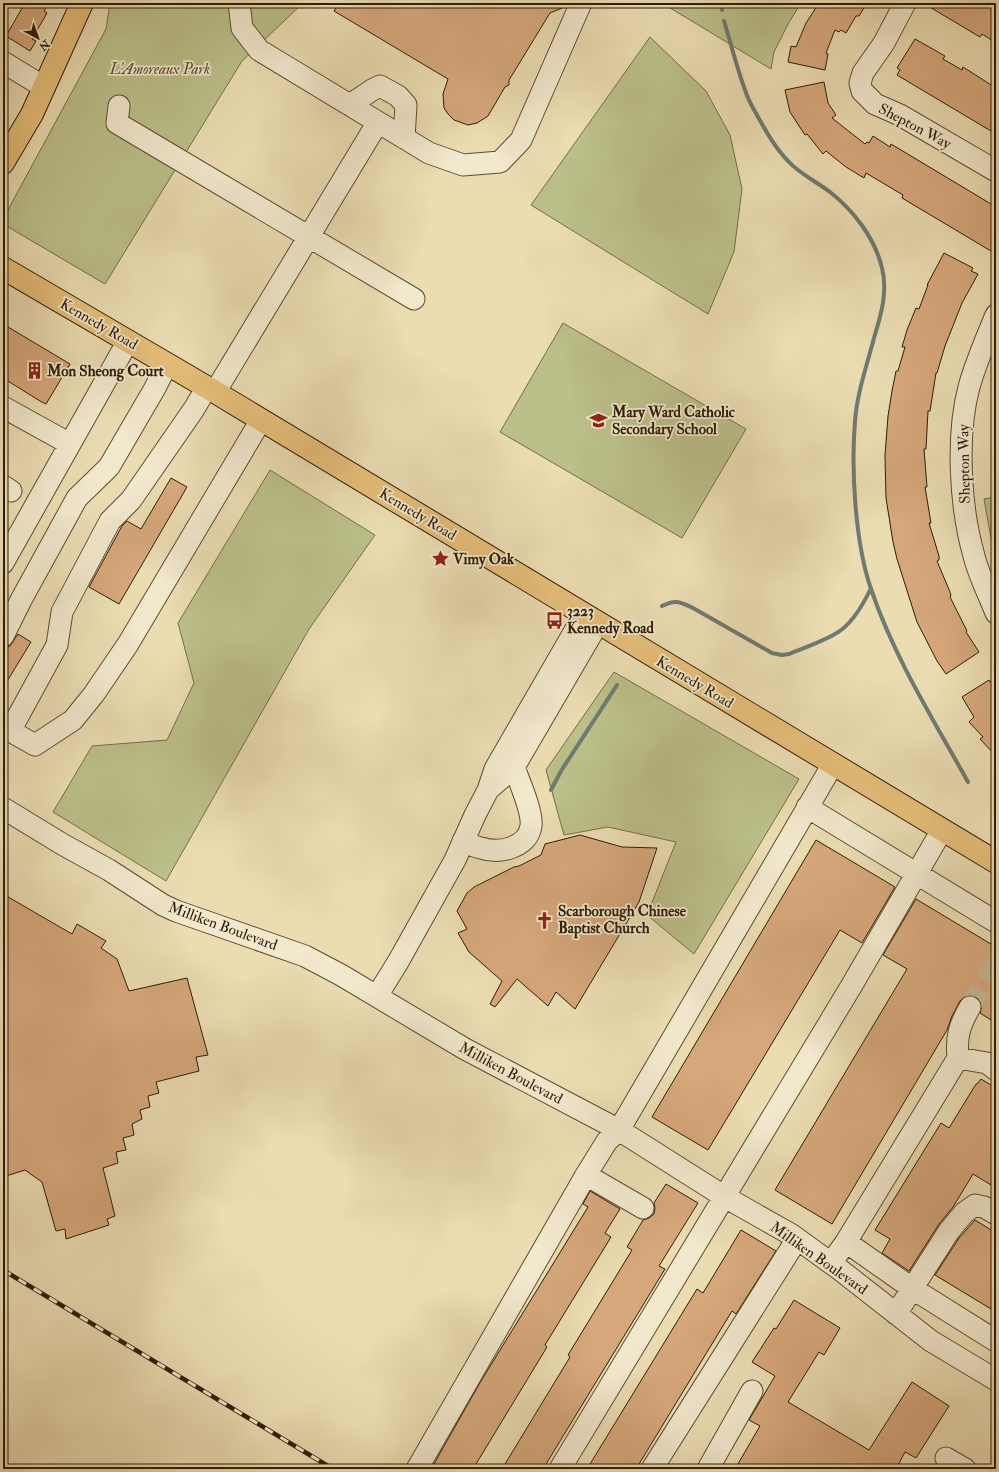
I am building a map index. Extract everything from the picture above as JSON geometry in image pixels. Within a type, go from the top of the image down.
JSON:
[{"type":"main road","points":[[3,163],[32,114],[82,3]]},
{"type":"main road","name":"Kennedy Road","points":[[3,268],[211,390],[996,862]]},
{"type":"street","points":[[239,3],[242,28],[259,50],[429,153],[463,165],[500,162],[521,140],[581,3]]},
{"type":"street","name":"Shepton Way","points":[[905,3],[884,43],[863,73],[860,83],[862,91],[875,104],[900,115],[996,171]]},
{"type":"street","points":[[3,62],[44,87]]},
{"type":"street","points":[[350,105],[380,86],[398,96],[406,104],[404,138]]},
{"type":"street","points":[[119,106],[117,123],[414,299]]},
{"type":"street","points":[[261,420],[128,644],[94,694],[73,720],[35,745],[7,729],[57,645],[62,612],[110,521],[131,500],[194,409],[211,390],[378,122]]},
{"type":"street","name":"Shepton Way","points":[[996,315],[978,359],[969,387],[963,419],[961,477],[964,506],[974,557],[996,613]]},
{"type":"street","points":[[3,563],[11,531],[70,444],[128,341]]},
{"type":"street","points":[[3,636],[77,498],[108,467],[155,388],[167,364]]},
{"type":"street","points":[[3,407],[70,444]]},
{"type":"street","points":[[488,790],[514,767],[591,619]]},
{"type":"street","points":[[377,996],[398,962],[455,860],[488,790],[495,769],[591,619]]},
{"type":"street","points":[[417,1469],[586,1175],[607,1141],[619,1130],[833,764]]},
{"type":"street","points":[[463,842],[482,849],[509,849],[520,844],[528,836],[531,826],[530,814],[514,767]]},
{"type":"street","points":[[807,807],[996,922]]},
{"type":"street","name":"Milliken Boulevard","points":[[3,808],[170,908],[305,956],[466,1048],[619,1130],[725,1197],[797,1239],[831,1263],[931,1341],[996,1380]]},
{"type":"street","points":[[560,1469],[852,985],[942,830]]},
{"type":"street","points":[[831,1263],[846,1242],[958,1058],[957,1042],[962,1020],[970,1008]]},
{"type":"street","points":[[958,1058],[987,1063],[996,1070]]},
{"type":"street","points":[[586,1175],[643,1208]]},
{"type":"street","points":[[896,1314],[949,1231],[964,1213],[975,1205],[984,1207],[996,1214]]},
{"type":"street","points":[[652,1469],[797,1239]]},
{"type":"street","points":[[846,1242],[913,1289],[996,1341]]},
{"type":"street","points":[[708,1469],[752,1391]]},
{"type":"street","points":[[946,1458],[965,1469]]},
{"type":"green space","name":"L'Amoreaux Park","points":[[110,3],[303,3],[242,61],[105,284],[3,224],[3,219],[106,29]]},
{"type":"green space","points":[[662,3],[801,3],[788,24],[774,52],[771,69]]},
{"type":"green space","points":[[650,37],[706,91],[730,135],[742,189],[734,252],[708,314],[531,205]]},
{"type":"green space","points":[[563,323],[746,429],[682,538],[500,432]]},
{"type":"green space","points":[[270,470],[375,535],[309,629],[166,881],[53,812],[92,746],[167,740],[194,683],[178,623]]},
{"type":"green space","points":[[996,497],[996,561],[984,499]]},
{"type":"green space","points":[[614,672],[799,779],[694,954],[647,915],[676,842],[608,827],[564,835],[546,770]]},
{"type":"building","points":[[25,3],[49,3],[44,11],[47,13],[32,39],[36,41],[30,51],[6,36]]},
{"type":"building","points":[[339,3],[568,3],[567,6],[550,13],[509,80],[509,85],[505,87],[488,116],[477,123],[468,125],[454,120],[444,108],[443,94],[448,79],[334,11]]},
{"type":"building","points":[[819,3],[867,3],[859,16],[856,16],[846,33],[841,30],[839,32],[835,30],[826,53],[828,54],[825,70],[788,62],[791,46],[796,47],[806,23]]},
{"type":"building","points":[[923,3],[996,3],[996,43],[982,34],[980,37]]},
{"type":"building","points":[[915,39],[945,56],[943,59],[962,70],[963,67],[996,88],[996,134],[897,75],[900,70],[897,68]]},
{"type":"building","points":[[824,82],[828,103],[836,115],[832,118],[865,144],[867,142],[869,143],[873,136],[890,147],[891,144],[996,207],[996,254],[902,198],[903,195],[866,173],[864,178],[846,167],[826,151],[823,154],[807,134],[805,135],[790,112],[785,90]]},
{"type":"building","points":[[944,253],[973,268],[971,271],[978,274],[962,303],[936,373],[930,411],[928,411],[926,449],[924,449],[927,487],[925,487],[931,523],[929,523],[939,556],[939,560],[937,561],[950,592],[950,597],[967,631],[966,632],[979,652],[946,674],[937,661],[917,622],[897,559],[886,498],[885,456],[888,416],[896,371],[898,371],[905,347],[902,347],[916,308],[919,309],[927,285]]},
{"type":"building","name":"Mon Sheong Court","points":[[3,324],[70,364],[46,404],[3,378]]},
{"type":"building","points":[[171,478],[187,487],[119,604],[89,587],[122,526],[127,521],[141,529]]},
{"type":"building","points":[[18,634],[31,642],[3,688],[3,649],[10,646]]},
{"type":"building","points":[[996,678],[996,756],[980,739],[983,737],[969,722],[974,717],[962,697],[989,680],[990,682]]},
{"type":"building","name":"Scarborough Chinese Baptist Church","points":[[580,835],[622,847],[657,848],[639,902],[575,1009],[556,992],[548,1006],[517,979],[495,1007],[490,1004],[502,981],[469,952],[458,933],[467,929],[457,911],[467,893],[474,887],[541,855],[545,844]]},
{"type":"building","points":[[816,840],[895,887],[862,943],[840,930],[708,1150],[652,1117]]},
{"type":"building","points":[[3,894],[72,934],[77,924],[106,941],[101,948],[117,959],[129,991],[187,978],[208,1055],[196,1057],[199,1071],[156,1082],[159,1093],[148,1096],[150,1107],[140,1110],[142,1119],[132,1124],[134,1135],[123,1138],[126,1150],[116,1152],[118,1163],[103,1168],[115,1216],[107,1219],[109,1225],[66,1239],[65,1229],[56,1231],[42,1182],[25,1170],[3,1177]]},
{"type":"building","points":[[916,899],[996,947],[996,1023],[980,1013],[982,1006],[976,997],[969,995],[960,1001],[947,1030],[832,1224],[775,1190],[907,969],[883,955]]},
{"type":"building","points":[[981,1079],[996,1088],[996,1188],[973,1174],[953,1207],[939,1224],[909,1271],[882,1253],[890,1239],[875,1230],[941,1123],[949,1128],[976,1084]]},
{"type":"building","points":[[666,1184],[698,1203],[659,1266],[665,1269],[543,1469],[502,1469],[570,1357],[568,1355],[632,1250],[627,1247],[643,1220],[654,1214],[654,1203]]},
{"type":"building","points":[[590,1191],[620,1209],[605,1233],[611,1237],[545,1345],[547,1347],[473,1469],[431,1469],[481,1381],[588,1207],[583,1204]]},
{"type":"building","points":[[975,1220],[996,1233],[996,1312],[935,1275],[959,1238]]},
{"type":"building","points":[[741,1230],[776,1251],[736,1314],[732,1311],[636,1469],[587,1469],[697,1289],[703,1293]]},
{"type":"building","points":[[794,1300],[840,1328],[824,1355],[819,1352],[788,1402],[869,1450],[912,1382],[949,1406],[916,1458],[905,1452],[896,1469],[735,1469],[760,1426],[749,1420],[775,1376],[752,1362],[774,1328],[776,1329]]},
{"type":"waterway","points":[[722,3],[722,10]]},
{"type":"waterway","points":[[724,21],[738,70],[748,98],[772,141],[793,166],[830,192],[847,207],[869,236],[879,257],[884,277],[883,303],[860,390],[855,421],[854,483],[861,550],[871,589],[891,639],[915,687],[968,782]]},
{"type":"waterway","points":[[662,606],[675,602],[685,604],[772,653],[782,655],[789,654],[812,645],[841,630],[852,620],[871,588]]},
{"type":"waterway","points":[[551,790],[561,771],[617,685]]},
{"type":"tunnel","points":[[970,1007],[996,963]]},
{"type":"railway","points":[[3,1270],[333,1469]]},
{"type":"place","name":"Mon Sheong Court","points":[[34,371]]},
{"type":"place","name":"Mary Ward Catholic Secondary School","points":[[599,421]]},
{"type":"place","name":"Vimy Oak","points":[[440,559]]},
{"type":"place","name":"3223 Kennedy Road","points":[[554,620]]},
{"type":"place","name":"Scarborough Chinese Baptist Church","points":[[545,920]]}]
